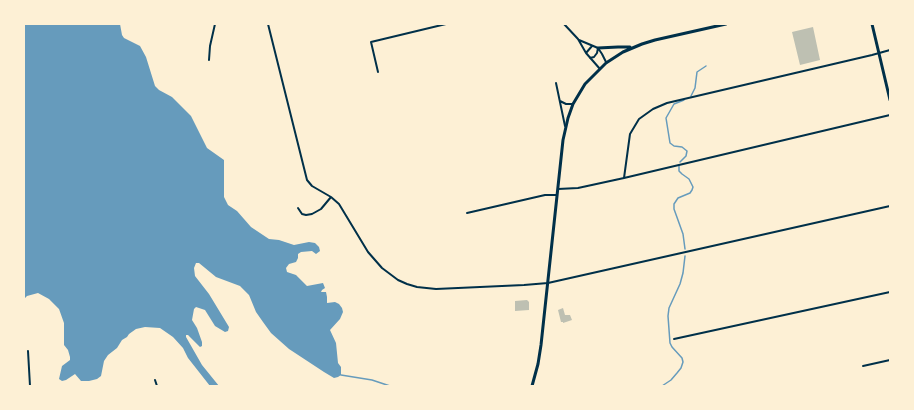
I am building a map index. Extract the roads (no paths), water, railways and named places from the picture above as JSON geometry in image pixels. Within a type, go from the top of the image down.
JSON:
[{"type":"main road","points":[[532,386],[538,364],[565,126],[573,104],[585,84],[606,63],[618,54],[655,40],[726,24]]},
{"type":"main road","points":[[872,24],[890,100]]},
{"type":"main road","points":[[598,48],[632,48]]},
{"type":"street","points":[[209,60],[210,46],[215,24]]},
{"type":"street","points":[[268,24],[305,176],[312,186],[331,197],[343,209],[375,261],[390,275],[407,284],[436,289],[524,286],[548,283],[890,206]]},
{"type":"street","points":[[378,72],[371,42],[446,24]]},
{"type":"street","points":[[564,24],[578,39],[586,53],[600,69]]},
{"type":"street","points":[[578,39],[598,48],[606,63]]},
{"type":"street","points":[[586,53],[592,46]]},
{"type":"street","points":[[590,58],[594,57],[598,48]]},
{"type":"street","points":[[624,178],[630,134],[639,119],[653,109],[667,103],[890,50]]},
{"type":"street","points":[[556,84],[565,126]]},
{"type":"street","points":[[560,101],[566,104],[573,104]]},
{"type":"street","points":[[558,189],[578,188],[624,178],[890,115]]},
{"type":"street","points":[[467,213],[545,195],[557,195]]},
{"type":"street","points":[[298,208],[302,214],[312,214],[321,209],[331,197]]},
{"type":"street","points":[[674,339],[890,292]]},
{"type":"street","points":[[28,351],[30,386]]},
{"type":"street","points":[[863,366],[890,360]]},
{"type":"street","points":[[155,380],[157,386]]},
{"type":"water","points":[[24,24],[120,24],[124,38],[140,46],[146,57],[155,86],[172,97],[191,116],[207,148],[224,160],[224,197],[228,205],[237,211],[251,227],[269,239],[279,240],[294,245],[309,242],[315,243],[319,247],[320,251],[316,254],[312,251],[301,252],[298,254],[296,262],[289,264],[286,268],[287,272],[296,275],[307,286],[323,283],[325,288],[321,292],[326,292],[327,303],[335,302],[342,308],[343,312],[340,319],[330,330],[336,343],[338,363],[341,367],[341,375],[334,378],[289,349],[271,333],[256,312],[249,295],[240,286],[216,277],[199,263],[196,263],[194,268],[195,276],[209,294],[229,327],[228,331],[225,332],[215,326],[205,310],[196,307],[194,309],[192,320],[197,328],[202,346],[200,347],[188,335],[186,335],[186,337],[202,365],[219,386],[210,386],[188,358],[183,348],[173,337],[160,328],[145,327],[136,329],[129,334],[122,340],[117,348],[108,355],[104,361],[101,376],[97,379],[81,381],[75,374],[66,380],[62,381],[59,379],[62,366],[70,360],[70,357],[68,350],[64,345],[64,323],[59,309],[49,299],[38,293],[27,296],[24,299]]},
{"type":"waterway","points":[[691,96],[695,88],[697,72],[706,66]]},
{"type":"waterway","points":[[680,162],[686,156],[687,151],[682,147],[674,146],[670,143],[666,118],[674,104],[684,100]]},
{"type":"waterway","points":[[679,166],[679,171],[689,179],[693,187],[690,193],[678,198],[674,204],[674,209],[683,234],[685,249]]},
{"type":"waterway","points":[[662,386],[671,380],[681,368],[683,362],[682,358],[670,343],[668,316],[669,308],[680,284],[685,256]]},
{"type":"waterway","points":[[341,375],[372,380],[390,386]]}]
